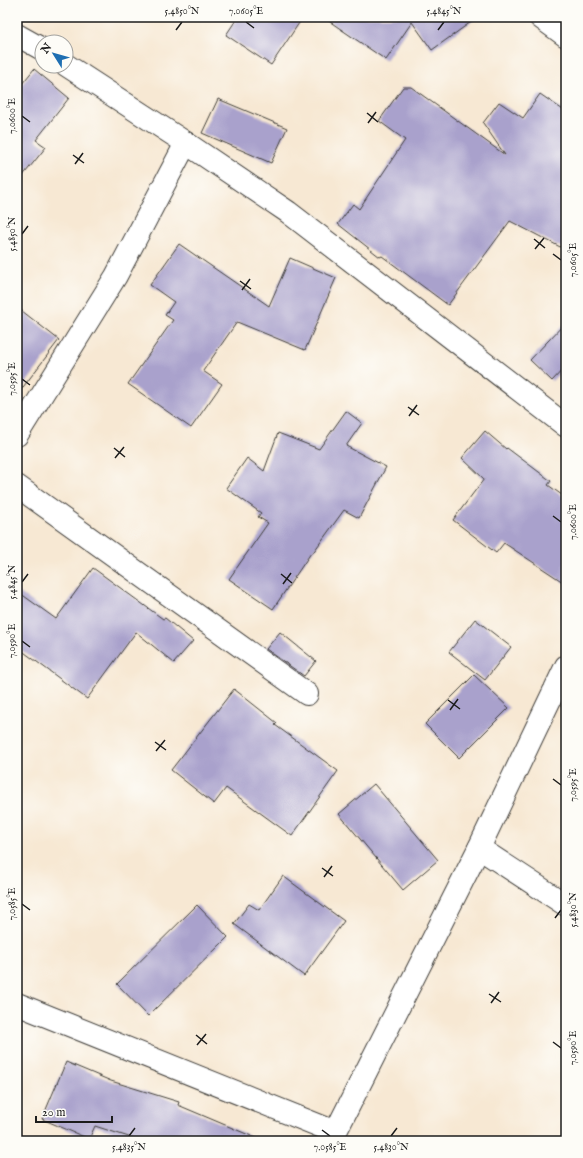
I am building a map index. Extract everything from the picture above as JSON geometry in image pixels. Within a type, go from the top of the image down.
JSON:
[{"type":"street","points":[[540,17],[566,36]]},
{"type":"street","points":[[17,35],[34,45]]},
{"type":"street","points":[[74,70],[288,212],[566,426]]},
{"type":"street","points":[[17,435],[116,276],[186,143]]},
{"type":"street","points":[[17,486],[308,694]]},
{"type":"street","points":[[17,1004],[333,1137],[479,848],[566,666]]},
{"type":"street","points":[[479,848],[566,905]]},
{"type":"building","points":[[238,17],[303,17],[271,65],[226,35]]},
{"type":"building","points":[[323,17],[478,17],[432,50],[412,22],[386,60]]},
{"type":"building","points":[[34,69],[34,74],[40,74],[69,98],[36,140],[46,147],[17,183],[17,90]]},
{"type":"building","points":[[403,87],[411,87],[505,155],[483,123],[499,102],[523,118],[540,94],[566,112],[566,250],[510,221],[448,305],[382,256],[380,257],[338,224],[353,204],[359,209],[405,140],[379,121]]},
{"type":"building","points":[[218,99],[287,128],[271,163],[202,133]]},
{"type":"building","points":[[179,244],[269,306],[290,258],[336,278],[305,350],[237,322],[203,371],[222,384],[191,428],[128,384],[173,320],[165,315],[174,302],[150,285]]},
{"type":"building","points":[[17,307],[59,340],[17,395]]},
{"type":"building","points":[[566,322],[566,366],[552,381],[530,360]]},
{"type":"building","points":[[346,411],[362,423],[346,446],[386,467],[359,518],[344,510],[312,554],[311,553],[273,609],[229,579],[268,523],[258,517],[261,513],[226,488],[247,458],[264,471],[278,433],[319,449]]},
{"type":"building","points":[[485,431],[506,449],[507,448],[551,481],[548,485],[566,498],[566,584],[504,543],[496,553],[453,520],[484,479],[462,458]]},
{"type":"building","points":[[93,568],[163,619],[165,618],[193,641],[174,663],[136,632],[87,699],[17,647],[17,591],[56,619]]},
{"type":"building","points":[[475,619],[511,647],[485,680],[449,652]]},
{"type":"building","points":[[280,632],[316,661],[304,676],[266,649]]},
{"type":"building","points":[[474,675],[509,708],[459,758],[425,724]]},
{"type":"building","points":[[234,689],[277,723],[275,725],[338,771],[292,836],[226,788],[214,804],[171,770]]},
{"type":"building","points":[[374,784],[438,860],[403,890],[339,814]]},
{"type":"building","points":[[283,876],[344,921],[304,976],[234,924],[249,904],[259,910]]},
{"type":"building","points":[[197,905],[228,937],[148,1016],[117,984]]},
{"type":"building","points":[[66,1062],[111,1081],[179,1102],[178,1105],[263,1141],[141,1141],[95,1126],[89,1139],[42,1119]]}]
